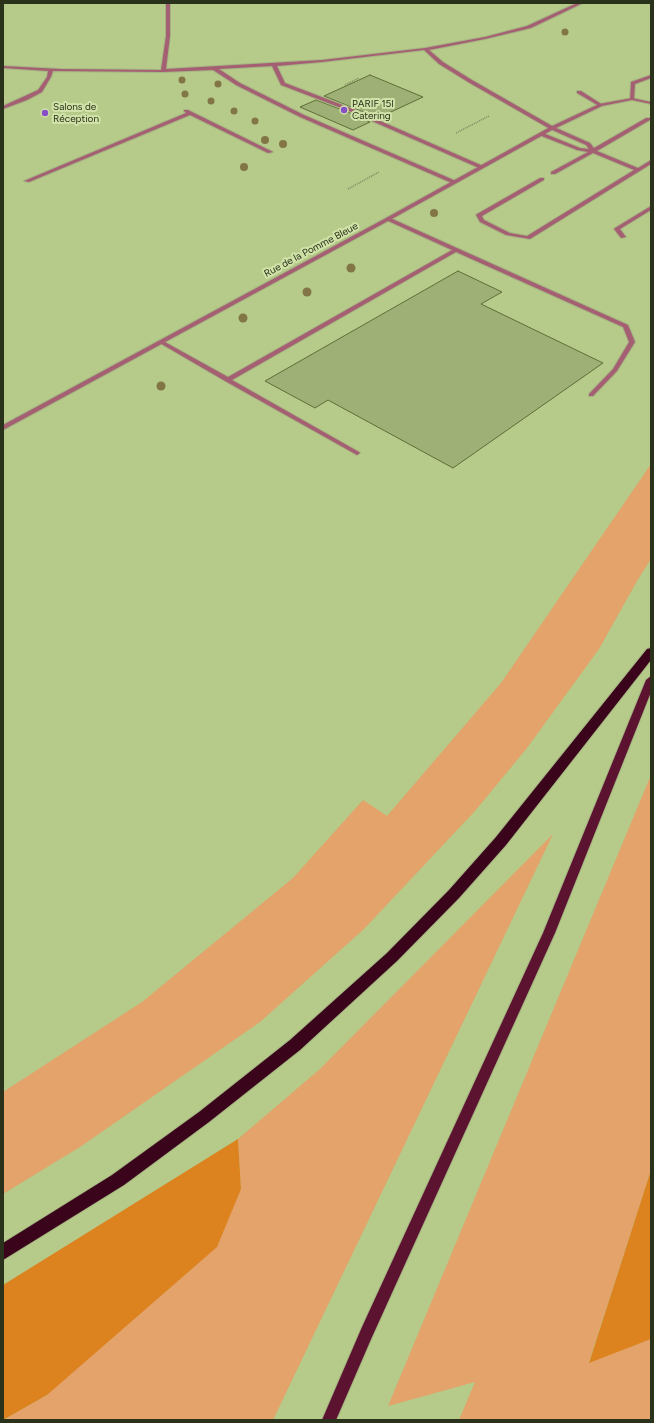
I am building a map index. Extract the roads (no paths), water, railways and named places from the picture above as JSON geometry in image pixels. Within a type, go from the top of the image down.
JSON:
[{"type":"highway","points":[[3,1252],[118,1180],[204,1117],[295,1045],[392,957],[454,894],[501,841],[651,652]]},
{"type":"main road","points":[[329,1420],[367,1332],[549,933],[651,680]]},
{"type":"street","points":[[163,71],[168,36],[168,3]]},
{"type":"street","points":[[3,66],[51,69],[163,71],[215,69],[322,61],[425,49],[517,31],[581,3]]},
{"type":"street","points":[[425,49],[441,63],[470,81],[552,128],[588,144],[593,150]]},
{"type":"street","points":[[274,65],[283,84],[351,110],[481,167]]},
{"type":"street","points":[[3,108],[40,91],[49,77],[51,69]]},
{"type":"street","points":[[215,69],[238,84],[302,116],[454,182]]},
{"type":"street","points":[[651,76],[633,83],[632,99],[651,103]]},
{"type":"street","points":[[579,92],[601,105]]},
{"type":"street","name":"Rue de la Pomme Bleue","points":[[3,428],[388,219],[552,128],[601,105],[632,99]]},
{"type":"street","points":[[27,181],[188,112],[270,152]]},
{"type":"street","points":[[553,173],[648,119]]},
{"type":"street","points":[[541,134],[579,149],[593,150],[638,170]]},
{"type":"street","points":[[542,179],[479,215],[482,221],[508,234],[528,238],[651,162]]},
{"type":"street","points":[[623,236],[617,229],[651,208]]},
{"type":"street","points":[[388,219],[626,326],[632,342],[615,370],[591,395]]},
{"type":"street","points":[[227,380],[456,250]]},
{"type":"street","points":[[161,342],[357,453]]},
{"type":"place","name":"PARIF 15I Catering","points":[[344,110]]},
{"type":"place","name":"Salons de Réception","points":[[45,113]]}]
